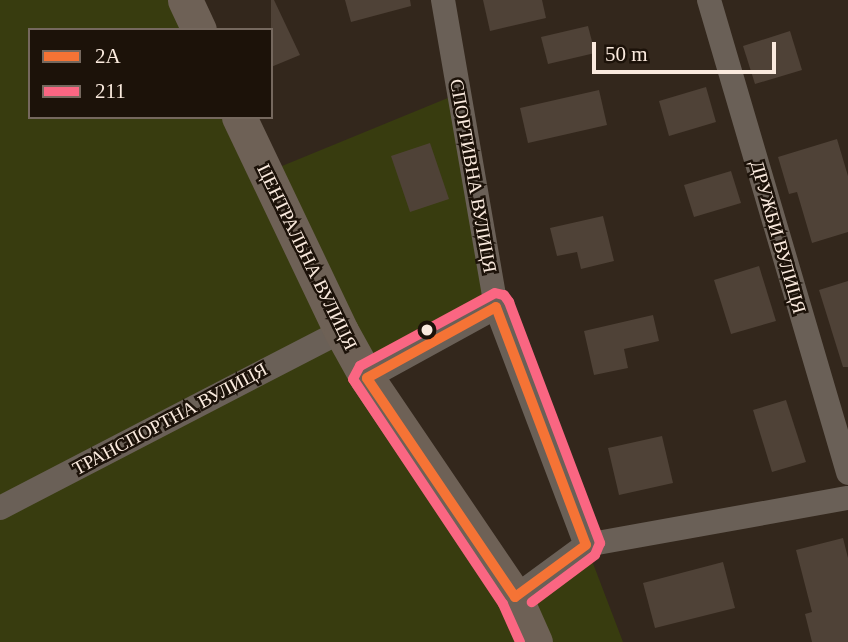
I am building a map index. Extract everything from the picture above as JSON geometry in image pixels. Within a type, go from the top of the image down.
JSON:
[{"type":"street","points":[[185,0],[198,28]]},
{"type":"street","name":"СПОРТИВНА ВУЛИЦЯ","points":[[443,0],[496,307],[586,545]]},
{"type":"street","name":"ДРУЖБИ ВУЛИЦЯ","points":[[709,0],[848,473]]},
{"type":"street","name":"ЦЕНТРАЛЬНА ВУЛИЦЯ","points":[[240,119],[341,331],[368,378],[515,597],[535,642]]},
{"type":"street","points":[[368,378],[496,307]]},
{"type":"street","name":"ТРАНСПОРТНА ВУЛИЦЯ","points":[[0,508],[341,331]]},
{"type":"street","points":[[515,597],[586,545],[848,498]]},
{"type":"green space","points":[[0,0],[185,0],[198,28],[28,28],[28,119],[240,119],[265,173],[460,93],[496,307],[368,377],[515,597],[586,545],[623,642],[0,642]]},
{"type":"building","points":[[271,0],[274,0],[300,55],[273,66]]},
{"type":"building","points":[[345,0],[410,0],[411,6],[351,22]]},
{"type":"building","points":[[483,0],[542,0],[546,18],[490,31]]},
{"type":"building","points":[[588,26],[595,53],[548,64],[541,37]]},
{"type":"building","points":[[790,31],[802,70],[755,84],[743,46]]},
{"type":"building","points":[[706,87],[716,122],[669,136],[659,101]]},
{"type":"building","points":[[599,90],[607,125],[528,143],[520,108]]},
{"type":"building","points":[[837,139],[848,176],[848,232],[812,243],[797,192],[789,194],[778,157]]},
{"type":"building","points":[[430,143],[449,199],[410,212],[391,156]]},
{"type":"building","points":[[731,171],[741,203],[694,217],[684,185]]},
{"type":"building","points":[[603,216],[614,261],[581,269],[577,252],[557,256],[550,228]]},
{"type":"building","points":[[759,266],[776,321],[731,334],[714,280]]},
{"type":"building","points":[[848,281],[848,367],[843,367],[819,290]]},
{"type":"building","points":[[653,315],[659,341],[624,349],[628,368],[594,375],[584,331]]},
{"type":"building","points":[[786,400],[806,462],[772,472],[753,410]]},
{"type":"building","points":[[662,436],[673,483],[619,495],[608,448]]},
{"type":"building","points":[[843,538],[848,558],[848,642],[812,642],[805,614],[812,612],[796,550]]},
{"type":"building","points":[[723,562],[735,608],[655,628],[643,583]]},
{"type":"transit line","name":"211","points":[[520,642],[503,604],[353,379],[360,366],[495,293],[504,295],[509,302],[600,543],[595,555],[532,602]]},
{"type":"transit line","name":"2А","points":[[496,307],[586,545],[515,597],[367,378],[496,307]]}]
